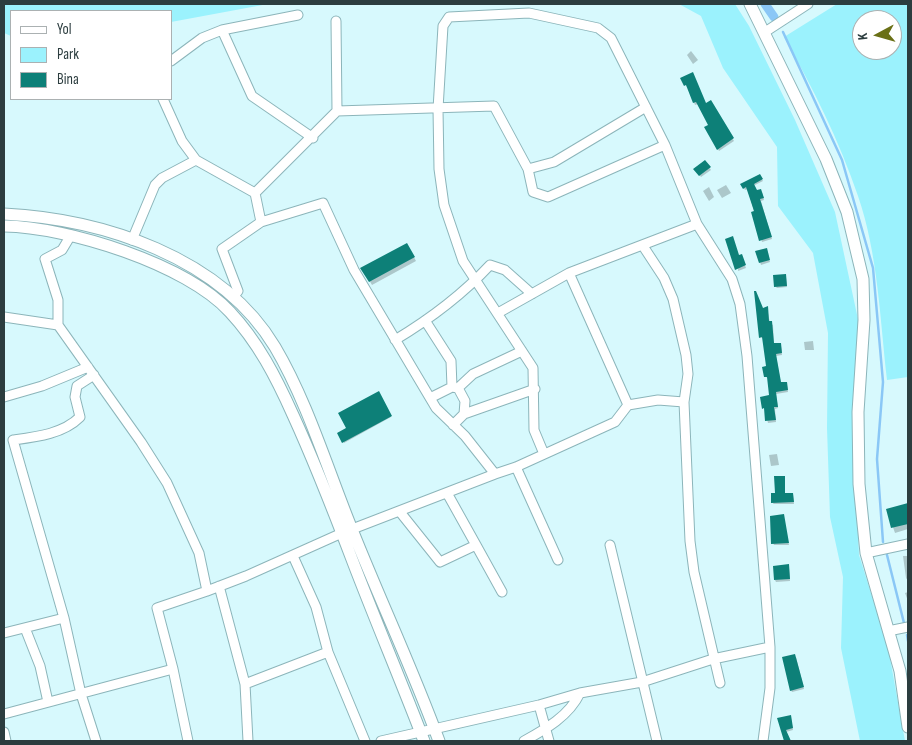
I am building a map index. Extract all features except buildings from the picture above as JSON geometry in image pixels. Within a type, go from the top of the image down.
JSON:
[{"type":"street","points":[[750,4],[826,159],[847,212],[863,279],[864,320],[858,412],[859,484],[866,553],[900,671],[908,727]]},
{"type":"street","points":[[765,32],[808,4]]},
{"type":"street","points":[[544,454],[534,430],[535,389],[533,368],[463,261],[444,205],[439,169],[438,109],[443,26],[448,17],[529,13],[598,28],[611,38],[665,145],[697,224],[732,279],[740,304],[748,356],[770,647],[770,688],[763,741]]},
{"type":"street","points":[[172,61],[202,38],[222,30],[263,20],[298,15]]},
{"type":"street","points":[[255,194],[313,138],[337,111],[336,21]]},
{"type":"street","points":[[222,30],[252,96],[313,138]]},
{"type":"street","points":[[163,100],[182,142],[196,160],[255,194],[261,222]]},
{"type":"street","points":[[337,111],[494,106],[528,169],[533,192],[548,197],[665,145]]},
{"type":"street","points":[[528,169],[554,162],[646,107]]},
{"type":"street","points":[[132,240],[155,184],[162,178],[196,160]]},
{"type":"street","points":[[233,298],[238,291],[222,249],[261,222],[323,203],[354,270],[436,408],[495,474]]},
{"type":"street","points":[[4,214],[69,220],[132,240],[178,260],[233,298],[262,330],[275,348],[320,448],[348,532],[422,736]]},
{"type":"street","points":[[498,313],[569,273],[697,224]]},
{"type":"street","points":[[4,226],[40,229],[71,235],[123,252],[184,278],[229,310],[250,335],[269,364],[348,532],[439,741]]},
{"type":"street","points":[[71,235],[62,250],[45,259],[58,300],[58,325],[141,442],[167,483],[199,553],[207,591]]},
{"type":"street","points":[[643,246],[664,278],[675,305],[687,365],[684,402],[691,548],[713,659],[720,683]]},
{"type":"street","points":[[395,340],[426,322],[475,282],[490,265],[505,270],[532,294]]},
{"type":"street","points":[[569,273],[628,405]]},
{"type":"street","points":[[4,317],[58,325]]},
{"type":"street","points":[[426,322],[451,362],[455,388],[465,401],[464,414]]},
{"type":"street","points":[[430,398],[455,388],[473,374],[522,351]]},
{"type":"street","points":[[4,397],[42,386],[88,367]]},
{"type":"street","points":[[94,375],[77,386],[75,397],[80,417],[73,425],[44,435],[13,440],[64,618],[81,694],[96,741]]},
{"type":"street","points":[[453,425],[464,414],[535,389]]},
{"type":"street","points":[[188,741],[173,668],[157,608],[207,591],[348,532],[516,467],[615,422],[628,405],[658,400],[684,402]]},
{"type":"street","points":[[516,467],[558,560]]},
{"type":"street","points":[[447,493],[502,592]]},
{"type":"street","points":[[400,512],[440,562],[476,546]]},
{"type":"street","points":[[866,553],[908,544]]},
{"type":"street","points":[[610,545],[657,741]]},
{"type":"street","points":[[292,556],[316,608],[328,652],[365,741]]},
{"type":"street","points":[[219,586],[245,684],[248,741]]},
{"type":"street","points":[[4,633],[64,618]]},
{"type":"street","points":[[25,628],[40,666],[48,702]]},
{"type":"street","points":[[888,631],[908,628]]},
{"type":"street","points":[[381,741],[422,736],[434,728],[539,705],[580,693],[642,682],[713,659],[770,647]]},
{"type":"street","points":[[245,684],[328,652]]},
{"type":"street","points":[[4,714],[173,668]]},
{"type":"street","points":[[524,741],[545,729],[573,707],[580,693]]},
{"type":"street","points":[[539,705],[548,741]]},
{"type":"street","points":[[4,732],[6,741]]},
{"type":"green space","points":[[4,4],[268,4],[172,22],[172,10],[10,10],[10,36],[4,33]]},
{"type":"green space","points":[[679,4],[735,4],[749,26],[795,120],[835,212],[859,324],[852,413],[859,555],[888,647],[905,741],[860,741],[841,648],[843,577],[830,517],[827,428],[828,333],[813,253],[778,206],[777,147],[723,68],[701,16]]},
{"type":"green space","points":[[837,4],[908,4],[908,377],[887,380],[874,264],[865,218],[851,175],[805,75],[784,37]]},
{"type":"waterway","points":[[765,4],[774,17]]},
{"type":"waterway","points":[[783,32],[842,160],[873,268],[883,382],[877,459],[883,542]]},
{"type":"waterway","points":[[887,555],[904,623]]},
{"type":"waterway","points":[[907,635],[908,641]]}]
